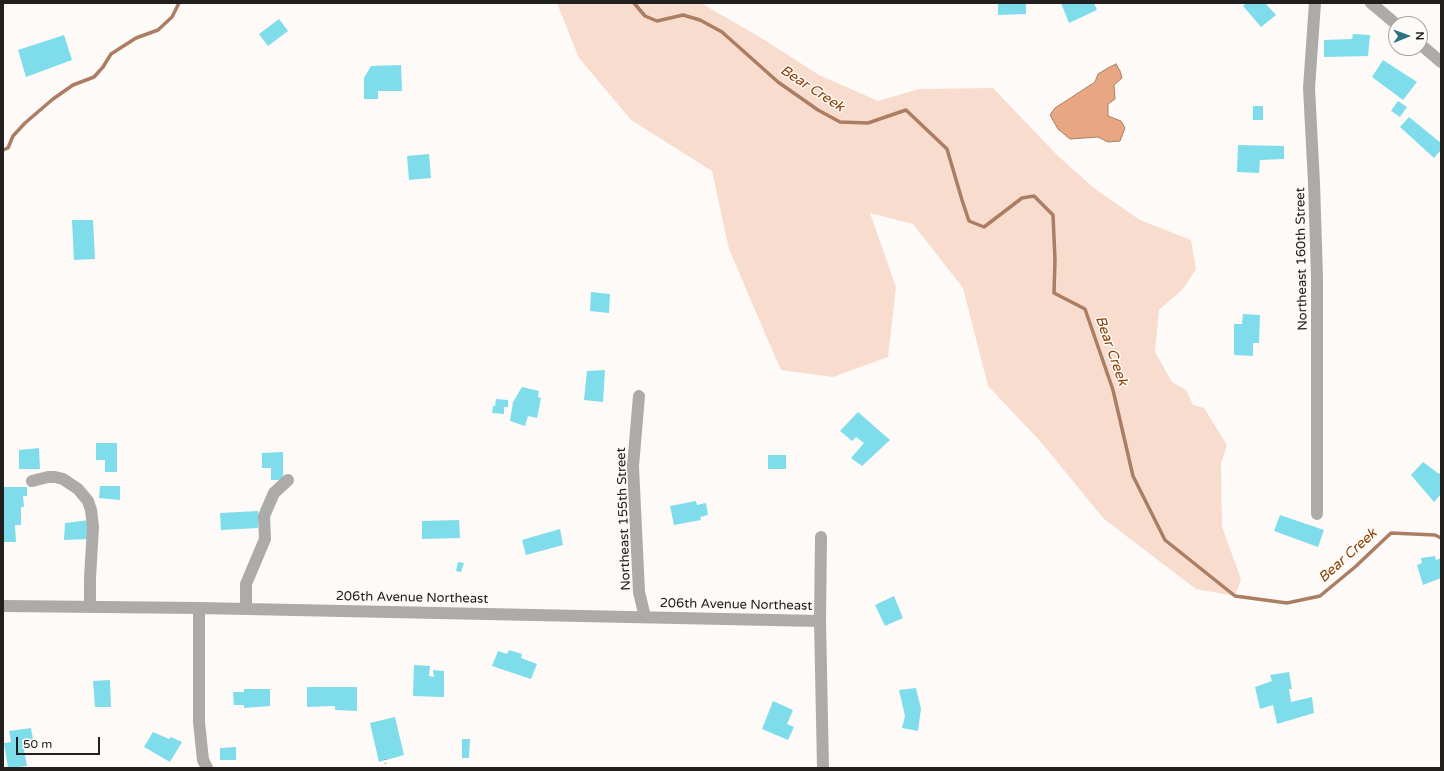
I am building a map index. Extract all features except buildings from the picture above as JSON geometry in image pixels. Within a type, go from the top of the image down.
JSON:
[{"type":"street","name":"Northeast 160th Street","points":[[1315,3],[1310,88],[1317,278],[1317,514]]},
{"type":"street","points":[[1371,3],[1388,17]]},
{"type":"street","points":[[1428,51],[1441,62]]},
{"type":"street","name":"Northeast 155th Street","points":[[639,396],[633,466],[639,592],[645,617]]},
{"type":"street","points":[[32,481],[48,477],[55,477],[63,480],[78,489],[88,502],[93,522],[90,607]]},
{"type":"street","points":[[246,609],[246,584],[265,539],[264,516],[274,493],[288,480]]},
{"type":"street","points":[[821,537],[820,620],[823,768]]},
{"type":"street","name":"206th Avenue Northeast","points":[[3,606],[199,608],[820,620]]},
{"type":"street","points":[[199,608],[199,722],[203,760],[206,768]]},
{"type":"path","points":[[385,759],[386,768]]},
{"type":"shaded area","points":[[557,3],[701,3],[763,39],[819,75],[878,101],[919,89],[993,88],[1058,156],[1095,189],[1140,220],[1191,240],[1196,269],[1183,289],[1159,310],[1155,352],[1172,382],[1186,390],[1193,405],[1204,408],[1227,445],[1221,464],[1222,527],[1241,579],[1235,596],[1196,589],[1104,519],[1040,441],[988,386],[963,288],[913,224],[870,213],[896,287],[888,357],[833,377],[781,370],[729,249],[712,171],[631,120],[579,58]]},
{"type":"shaded area","points":[[1116,64],[1122,78],[1114,85],[1115,99],[1108,104],[1108,116],[1121,121],[1125,128],[1120,141],[1108,142],[1098,137],[1070,139],[1058,129],[1050,115],[1055,108],[1095,82],[1098,74]]},
{"type":"waterway","name":"Bear Creek","points":[[3,150],[8,148],[13,136],[25,123],[53,99],[73,85],[94,77],[103,67],[111,54],[136,38],[158,30],[172,17],[179,3]]},
{"type":"waterway","name":"Bear Creek","points":[[634,3],[645,16],[657,21],[683,15],[700,20],[722,32],[778,82],[818,110],[840,122],[868,123],[906,110],[947,149],[969,221],[984,227],[1022,198],[1034,196],[1053,215],[1055,260],[1054,293],[1085,309],[1113,390],[1133,476],[1165,540],[1235,596],[1287,603],[1320,596],[1355,567],[1391,533],[1435,535],[1441,538]]}]
